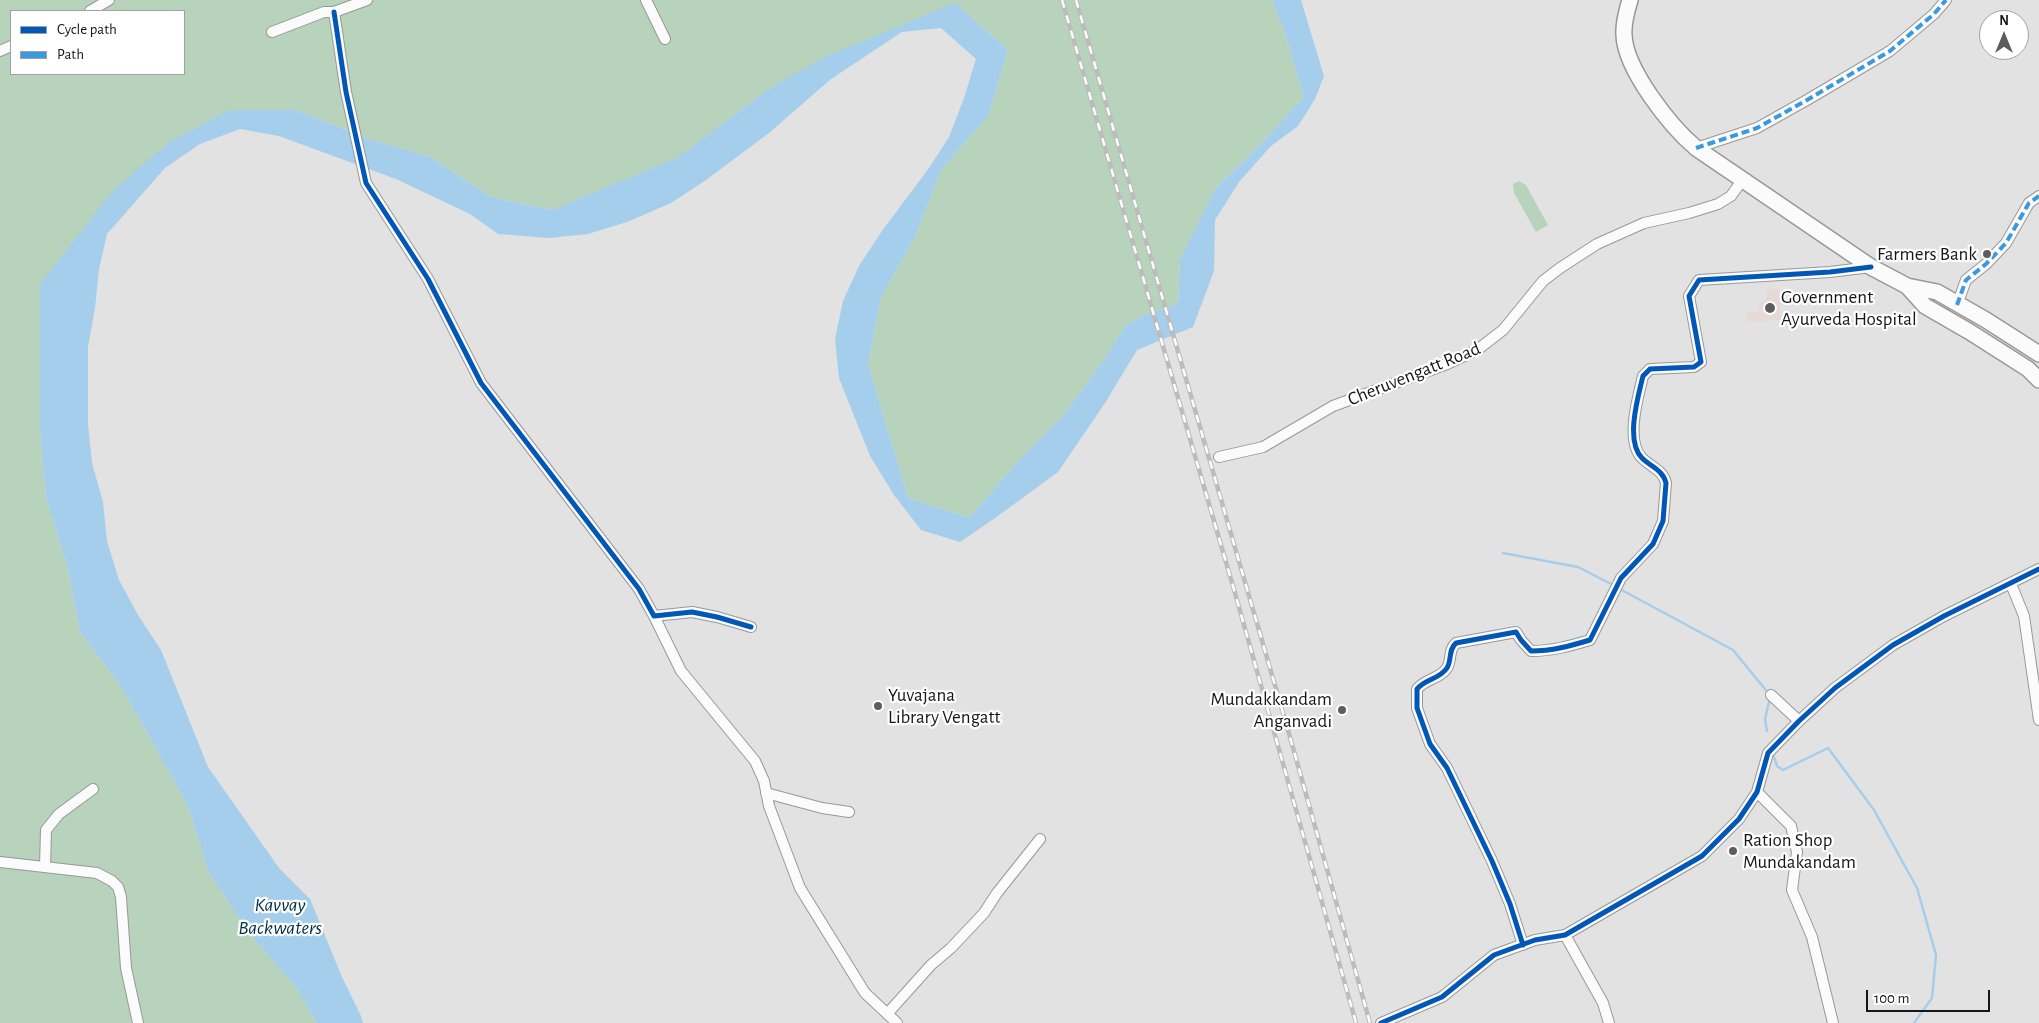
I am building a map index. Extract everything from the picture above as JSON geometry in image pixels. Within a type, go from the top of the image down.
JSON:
[{"type":"highway","points":[[1630,0],[1624,35],[1629,57],[1655,103],[1681,136],[1871,267],[1907,286],[1937,292],[1986,320],[2039,354]]},
{"type":"highway","points":[[1907,286],[1925,306],[1978,337],[2028,370],[2039,380]]},
{"type":"street","points":[[92,10],[108,0]]},
{"type":"street","points":[[272,32],[324,12],[334,12],[367,0]]},
{"type":"street","points":[[646,0],[665,39]]},
{"type":"street","points":[[1696,148],[1757,128],[1890,51],[1934,14],[1946,0]]},
{"type":"street","points":[[334,12],[346,92],[366,183],[428,279],[481,383],[638,589],[654,616],[681,671],[755,761],[764,781],[768,806],[800,888],[865,993],[897,1023]]},
{"type":"street","name":"Cheruvengatt Road","points":[[1220,457],[1263,446],[1333,406],[1447,364],[1478,350],[1502,330],[1543,281],[1597,244],[1644,222],[1689,213],[1718,204],[1731,196],[1743,179]]},
{"type":"street","points":[[1957,305],[1966,280],[1986,264],[2006,243],[2029,203],[2039,196]]},
{"type":"street","points":[[1523,945],[1510,904],[1492,861],[1447,768],[1430,744],[1417,708],[1417,688],[1443,673],[1448,667],[1451,647],[1456,643],[1516,632],[1532,651],[1546,651],[1562,649],[1590,640],[1618,583],[1653,544],[1663,521],[1666,483],[1664,476],[1638,455],[1633,434],[1643,376],[1650,369],[1694,367],[1701,362],[1689,296],[1699,280],[1830,272],[1871,267]]},
{"type":"street","points":[[1380,1023],[1442,997],[1494,955],[1535,940],[1565,935],[1702,856],[1738,819],[1757,792],[1768,753],[1835,688],[1893,645],[1944,616],[2039,569]]},
{"type":"street","points":[[2010,584],[2024,616],[2039,720]]},
{"type":"street","points":[[654,616],[692,612],[750,627]]},
{"type":"street","points":[[1771,695],[1799,721]]},
{"type":"street","points":[[45,867],[46,830],[59,814],[93,790]]},
{"type":"street","points":[[766,792],[822,808],[848,812]]},
{"type":"street","points":[[1757,792],[1791,826],[1797,852],[1792,890],[1812,937],[1833,1023]]},
{"type":"street","points":[[887,1014],[930,966],[951,948],[984,913],[997,893],[1040,839]]},
{"type":"street","points":[[0,862],[97,873],[112,881],[118,887],[121,897],[126,968],[138,1023]]},
{"type":"street","points":[[1565,935],[1603,1003],[1609,1023]]},
{"type":"shaded area","name":"Government Ayurveda Hospital","points":[[1779,288],[1781,320],[1747,322],[1747,313],[1759,312],[1759,303],[1767,299],[1766,289]]},
{"type":"green space","points":[[0,0],[1272,0],[1284,30],[1304,97],[1254,151],[1216,188],[1180,259],[1178,304],[1144,315],[1125,326],[1106,357],[1066,412],[1016,464],[969,518],[908,498],[868,364],[881,297],[915,237],[941,170],[988,116],[1008,50],[955,3],[767,90],[680,157],[552,210],[491,197],[430,157],[363,137],[296,110],[168,143],[40,284],[40,432],[46,498],[67,565],[80,632],[121,686],[188,806],[209,873],[249,933],[296,987],[317,1023],[0,1023]]},
{"type":"green space","points":[[1519,181],[1526,185],[1548,225],[1536,232],[1514,193],[1513,184]]},
{"type":"water","name":"Kavvay Backwaters","points":[[1272,0],[1301,0],[1324,76],[1315,99],[1298,126],[1271,146],[1239,182],[1215,220],[1214,271],[1193,327],[1137,350],[1105,403],[1058,472],[960,542],[921,530],[894,495],[870,456],[839,378],[835,339],[843,301],[859,266],[949,137],[964,98],[976,59],[941,28],[902,32],[831,79],[769,133],[706,180],[671,203],[627,222],[588,234],[549,238],[498,234],[470,214],[396,179],[279,136],[240,129],[200,144],[165,168],[107,234],[99,269],[88,347],[88,424],[92,463],[103,502],[107,541],[119,580],[138,615],[161,650],[208,767],[279,868],[310,899],[363,1023],[317,1023],[296,987],[249,933],[209,873],[188,806],[121,686],[80,632],[67,565],[46,498],[40,432],[40,284],[114,190],[168,143],[229,110],[296,110],[363,137],[430,157],[491,197],[552,210],[679,157],[767,90],[827,56],[955,3],[1008,50],[988,116],[941,170],[915,237],[881,297],[868,364],[908,498],[969,518],[1016,464],[1066,412],[1106,357],[1125,326],[1144,315],[1178,304],[1180,259],[1216,188],[1254,151],[1304,97],[1284,30]]},
{"type":"waterway","points":[[1503,553],[1578,567],[1613,585]]},
{"type":"waterway","points":[[1618,588],[1733,650],[1769,694]]},
{"type":"waterway","points":[[1767,731],[1765,719],[1770,698]]},
{"type":"waterway","points":[[1773,754],[1777,766],[1783,770],[1828,748],[1874,810],[1917,888],[1936,955],[1932,998],[1914,1023]]},
{"type":"railway","points":[[1062,0],[1235,593],[1356,1023]]},
{"type":"railway","points":[[1076,0],[1290,737],[1370,1023]]},
{"type":"marked path","points":[[1696,148],[1757,128],[1890,51],[1934,14],[1946,0]]},
{"type":"marked path","points":[[1957,305],[1966,280],[1986,264],[2006,243],[2029,203],[2039,196]]},
{"type":"cycle path","points":[[334,12],[346,92],[366,183],[428,279],[481,383],[639,589],[654,616],[692,612],[751,627]]},
{"type":"cycle path","points":[[1523,945],[1510,904],[1492,861],[1447,768],[1430,744],[1417,708],[1417,689],[1444,672],[1456,643],[1516,632],[1531,651],[1561,648],[1590,640],[1621,578],[1653,544],[1663,521],[1666,483],[1662,475],[1642,458],[1637,450],[1634,441],[1634,419],[1643,376],[1650,369],[1694,367],[1701,362],[1689,296],[1699,280],[1830,272],[1871,267]]},
{"type":"cycle path","points":[[1381,1023],[1442,997],[1494,955],[1535,940],[1565,935],[1702,856],[1739,819],[1757,792],[1768,753],[1835,688],[1893,645],[1944,616],[2039,569]]},
{"type":"place","name":"Farmers Bank","points":[[1987,254]]},
{"type":"place","name":"Government Ayurveda Hospital","points":[[1770,308]]},
{"type":"place","name":"Yuvajana Library Vengatt","points":[[878,706]]},
{"type":"place","name":"Mundakkandam Anganvadi","points":[[1342,710]]},
{"type":"place","name":"Ration Shop Mundakandam","points":[[1733,851]]}]
